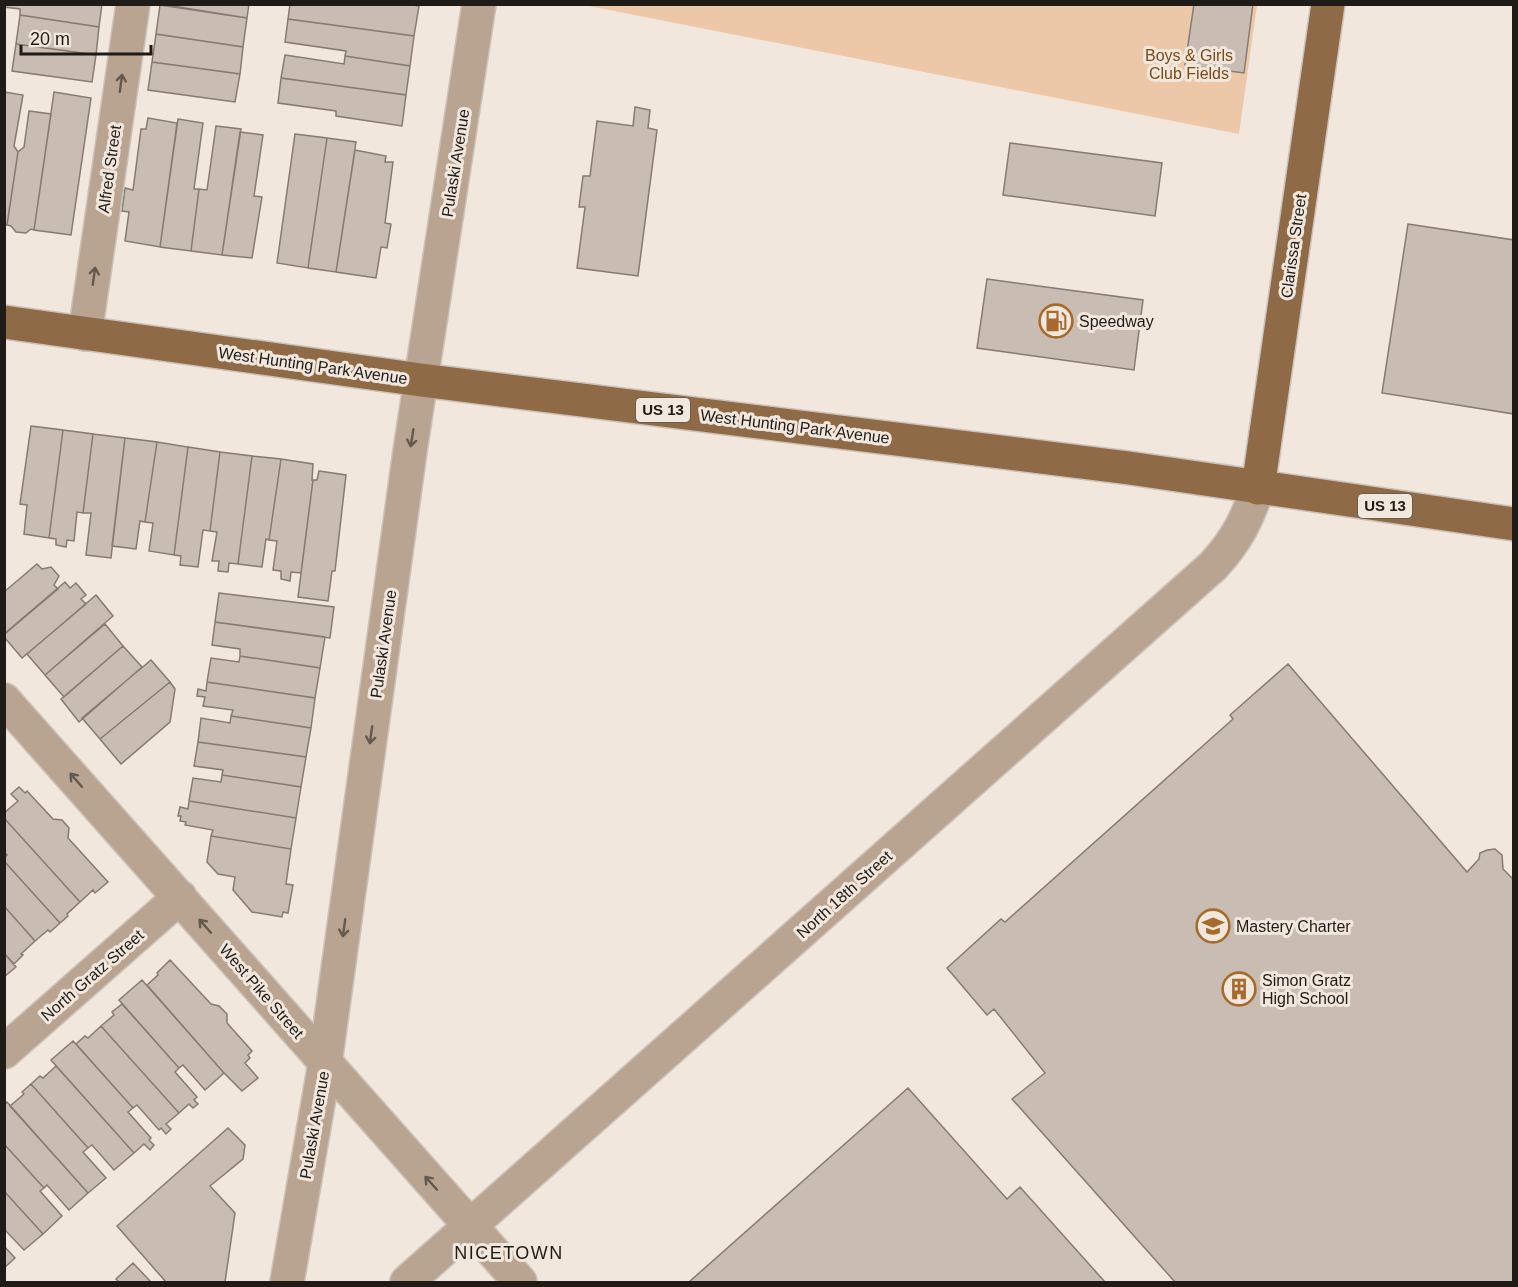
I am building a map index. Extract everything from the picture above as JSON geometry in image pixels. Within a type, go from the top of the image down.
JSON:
[{"type":"main road","name":"Clarissa Street","points":[[1257,488],[1328,4]]},
{"type":"main road","name":"West Hunting Park Avenue","points":[[4,322],[421,380],[1140,470],[1514,524]]},
{"type":"street","name":"Alfred Street","points":[[85,334],[133,4]]},
{"type":"street","name":"Pulaski Avenue","points":[[287,1282],[325,1063],[410,451],[479,4]]},
{"type":"street","name":"North 18th Street","points":[[407,1282],[1213,566],[1241,531],[1257,488]]},
{"type":"street","name":"West Pike Street","points":[[4,700],[519,1282]]},
{"type":"street","name":"North Gratz Street","points":[[4,1052],[180,897]]},
{"type":"green space","name":"Boys & Girls Club Fields","points":[[584,5],[1257,5],[1239,134]]},
{"type":"building","points":[[4,4],[102,4],[99,27],[20,15],[20,9],[4,7]]},
{"type":"building","points":[[160,4],[249,4],[247,18]]},
{"type":"building","points":[[290,4],[407,4],[419,6],[414,36],[288,19]]},
{"type":"building","points":[[1194,4],[1253,4],[1244,73],[1185,65]]},
{"type":"building","points":[[160,5],[247,18],[243,47],[156,34]]},
{"type":"building","points":[[20,15],[99,27],[96,55],[16,44]]},
{"type":"building","points":[[288,19],[414,36],[410,66],[345,56],[346,51],[285,42]]},
{"type":"building","points":[[156,34],[243,47],[240,74],[152,62]]},
{"type":"building","points":[[16,44],[96,55],[92,82],[12,71]]},
{"type":"building","points":[[285,55],[344,64],[345,56],[410,66],[406,95],[281,78]]},
{"type":"building","points":[[152,62],[240,74],[235,102],[148,90]]},
{"type":"building","points":[[281,78],[406,95],[402,126],[336,116],[336,111],[278,103]]},
{"type":"building","points":[[4,92],[23,95],[14,146],[18,152],[7,225],[4,225]]},
{"type":"building","points":[[54,92],[91,98],[71,235],[34,230]]},
{"type":"building","points":[[635,107],[650,110],[648,128],[657,130],[638,276],[577,268],[585,207],[579,207],[583,176],[590,176],[597,121],[633,126]]},
{"type":"building","points":[[29,111],[51,114],[34,230],[31,229],[26,233],[16,232],[7,225],[18,152],[24,147]]},
{"type":"building","points":[[148,118],[177,123],[160,247],[125,241],[129,212],[122,211],[125,188],[133,190],[141,129],[146,129]]},
{"type":"building","points":[[178,119],[203,123],[194,189],[199,189],[191,251],[160,247]]},
{"type":"building","points":[[216,126],[241,129],[222,255],[191,251],[199,189],[207,190]]},
{"type":"building","points":[[240,132],[263,135],[254,196],[262,197],[252,258],[222,255]]},
{"type":"building","points":[[295,134],[327,138],[308,268],[277,263]]},
{"type":"building","points":[[327,138],[356,142],[336,272],[308,268]]},
{"type":"building","points":[[1010,143],[1162,163],[1155,216],[1003,195]]},
{"type":"building","points":[[355,150],[386,156],[385,162],[393,162],[385,223],[391,224],[387,248],[381,247],[376,278],[336,272]]},
{"type":"building","points":[[1408,224],[1514,240],[1514,414],[1382,393]]},
{"type":"building","points":[[987,279],[1143,300],[1134,370],[977,348]]},
{"type":"building","points":[[31,426],[63,430],[49,538],[24,534],[27,505],[20,504]]},
{"type":"building","points":[[63,430],[93,434],[83,513],[77,512],[74,541],[67,540],[66,547],[56,545],[56,539],[49,538]]},
{"type":"building","points":[[93,434],[125,438],[111,558],[86,555],[91,513],[83,513]]},
{"type":"building","points":[[125,438],[157,442],[145,522],[140,521],[136,549],[112,546]]},
{"type":"building","points":[[157,442],[188,447],[174,555],[149,551],[153,523],[145,522]]},
{"type":"building","points":[[188,447],[220,452],[210,531],[203,530],[198,567],[180,565],[181,556],[174,555]]},
{"type":"building","points":[[220,452],[252,456],[238,564],[229,563],[228,572],[218,571],[219,561],[212,561],[217,532],[210,531]]},
{"type":"building","points":[[252,456],[281,459],[269,540],[266,539],[262,567],[238,564]]},
{"type":"building","points":[[281,459],[313,464],[301,573],[291,572],[290,581],[281,579],[281,571],[273,570],[277,541],[269,540]]},
{"type":"building","points":[[319,471],[346,475],[335,571],[332,571],[328,601],[298,597],[313,480],[317,480]]},
{"type":"building","points":[[37,564],[42,569],[51,567],[59,576],[54,585],[58,589],[6,633],[4,630],[4,592]]},
{"type":"building","points":[[65,582],[70,588],[76,583],[86,595],[81,599],[86,604],[22,658],[4,634]]},
{"type":"building","points":[[219,593],[334,607],[330,638],[215,622]]},
{"type":"building","points":[[96,595],[113,616],[45,675],[27,654]]},
{"type":"building","points":[[215,622],[325,637],[320,668],[240,656],[240,649],[212,645]]},
{"type":"building","points":[[105,624],[123,646],[64,697],[45,675]]},
{"type":"building","points":[[123,646],[142,667],[79,722],[61,699]]},
{"type":"building","points":[[240,656],[320,668],[315,698],[207,682],[211,658],[239,662]]},
{"type":"building","points":[[151,660],[170,682],[100,739],[82,718]]},
{"type":"building","name":"Simon Gratz High School","points":[[1288,664],[1467,872],[1479,859],[1480,853],[1495,849],[1502,855],[1503,869],[1514,880],[1514,1282],[1175,1282],[1012,1099],[1045,1073],[994,1009],[987,1015],[947,968],[1001,919],[1005,922],[1233,719],[1230,715]]},
{"type":"building","points":[[170,682],[175,689],[170,722],[121,764],[100,739]]},
{"type":"building","points":[[207,682],[315,698],[311,728],[231,716],[233,710],[203,706],[205,697],[197,696],[198,689],[206,691]]},
{"type":"building","points":[[231,716],[311,728],[306,757],[198,742],[201,718],[230,723]]},
{"type":"building","points":[[198,742],[306,757],[301,787],[222,775],[223,770],[194,766]]},
{"type":"building","points":[[222,775],[301,787],[296,818],[189,801],[193,778],[221,782]]},
{"type":"building","points":[[19,787],[25,793],[27,791],[53,819],[62,820],[69,828],[68,838],[108,882],[95,893],[93,890],[80,902],[4,818],[4,813],[18,801],[11,794]]},
{"type":"building","points":[[189,801],[296,818],[291,849],[211,836],[213,830],[185,825],[186,822],[180,821],[181,816],[178,816],[180,807],[188,809]]},
{"type":"building","points":[[4,818],[80,902],[60,923],[4,861],[7,855],[4,852]]},
{"type":"building","points":[[211,836],[291,849],[286,884],[293,885],[288,913],[283,912],[282,917],[252,912],[233,890],[235,877],[218,874],[207,862]]},
{"type":"building","points":[[4,861],[60,923],[35,941],[4,906]]},
{"type":"building","points":[[4,906],[35,941],[14,964],[4,953]]},
{"type":"building","points":[[4,953],[16,967],[4,977]]},
{"type":"building","points":[[170,960],[211,1004],[219,1006],[227,1014],[227,1023],[252,1051],[245,1063],[258,1078],[242,1091],[147,985]]},
{"type":"building","points":[[142,980],[224,1073],[205,1090],[183,1065],[179,1068],[119,1000]]},
{"type":"building","points":[[122,1004],[179,1068],[175,1072],[197,1097],[194,1100],[198,1104],[193,1108],[189,1104],[179,1113],[101,1026],[114,1015],[112,1012]]},
{"type":"building","points":[[101,1026],[179,1113],[166,1124],[171,1129],[166,1134],[161,1128],[159,1130],[137,1105],[133,1108],[76,1044],[85,1036],[88,1038]]},
{"type":"building","points":[[73,1041],[133,1108],[128,1112],[151,1138],[149,1140],[154,1145],[150,1150],[144,1144],[134,1153],[51,1060]]},
{"type":"building","points":[[56,1066],[134,1153],[114,1170],[92,1145],[88,1148],[31,1084],[40,1076],[43,1078]]},
{"type":"building","points":[[31,1084],[88,1148],[83,1152],[106,1178],[88,1193],[10,1106],[24,1094],[22,1092]]},
{"type":"building","points":[[908,1088],[1007,1199],[1020,1187],[1105,1282],[689,1282]]},
{"type":"building","points":[[7,1102],[88,1193],[69,1210],[47,1185],[44,1188],[4,1144],[4,1105]]},
{"type":"building","points":[[228,1128],[245,1145],[243,1159],[210,1186],[235,1213],[225,1282],[166,1282],[117,1226]]},
{"type":"building","points":[[4,1144],[44,1188],[40,1191],[62,1216],[43,1234],[4,1191]]},
{"type":"building","points":[[4,1191],[43,1234],[24,1250],[4,1229]]},
{"type":"building","points":[[4,1246],[15,1258],[4,1268]]},
{"type":"building","points":[[133,1263],[151,1282],[119,1282],[116,1279]]},
{"type":"place","name":"Speedway","points":[[1056,321]]},
{"type":"place","name":"Mastery Charter","points":[[1213,926]]},
{"type":"place","name":"Simon Gratz High School","points":[[1239,989]]},
{"type":"district","name":"NICETOWN","points":[[509,1253]]}]
